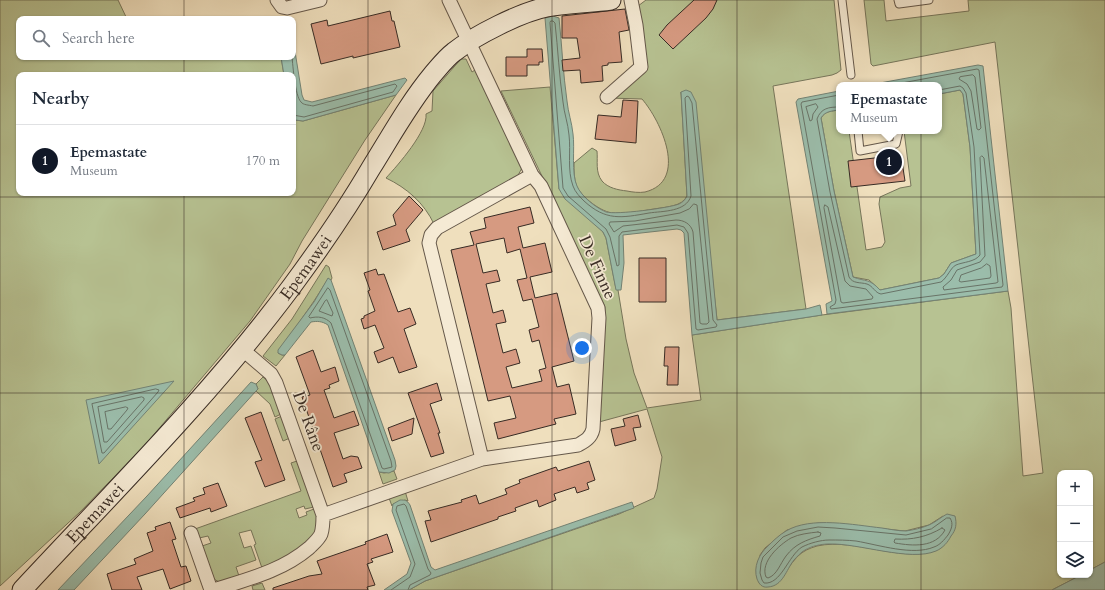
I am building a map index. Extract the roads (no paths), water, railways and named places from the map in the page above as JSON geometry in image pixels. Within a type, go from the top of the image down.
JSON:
[{"type":"street","points":[[277,0],[282,7],[287,8],[320,0]]},
{"type":"street","name":"De Finne","points":[[323,516],[482,459],[578,445],[586,441],[591,436],[593,430],[599,318],[598,308],[542,186],[532,175],[448,0]]},
{"type":"street","name":"Epemawei","points":[[22,590],[155,448],[242,350],[290,289],[325,240],[364,181],[414,98],[442,63],[468,42],[514,19],[546,7],[611,0]]},
{"type":"street","points":[[607,97],[641,67],[636,25],[631,0]]},
{"type":"street","points":[[482,459],[429,243],[437,228],[532,175]]},
{"type":"street","name":"De Râne","points":[[214,590],[276,569],[290,562],[314,544],[321,535],[323,526],[323,516],[276,383],[271,374],[242,350]]},
{"type":"street","points":[[191,533],[211,590]]},
{"type":"lane","points":[[842,0],[851,75]]},
{"type":"lane","points":[[898,0],[899,4],[929,0]]},
{"type":"lane","points":[[858,134],[860,151],[896,144],[898,134]]},
{"type":"water","points":[[553,16],[559,18],[566,91],[574,140],[574,174],[577,186],[582,194],[598,208],[612,213],[642,211],[679,204],[684,201],[687,196],[681,92],[686,90],[691,92],[696,102],[717,320],[806,309],[820,305],[822,315],[692,335],[684,233],[677,229],[623,235],[624,263],[621,290],[616,290],[606,238],[603,232],[565,199],[559,189],[545,18]]},
{"type":"water","points":[[296,58],[302,95],[304,100],[312,102],[405,78],[407,80],[396,95],[303,121],[296,120],[296,72],[284,72],[282,60],[296,60]]},
{"type":"water","points":[[978,65],[983,66],[1008,291],[827,314],[826,304],[832,301],[796,102],[798,99],[836,92],[836,110],[827,113],[821,118],[834,191],[853,277],[870,282],[880,290],[939,278],[944,274],[951,263],[976,254],[970,147],[963,94],[960,90],[942,93],[942,82],[885,82]]},
{"type":"water","points":[[328,278],[331,280],[395,460],[395,470],[389,473],[379,472],[328,325],[315,321],[311,322],[285,355],[278,353],[278,350],[314,302]]},
{"type":"water","points":[[174,381],[99,464],[86,400]]},
{"type":"water","points":[[251,382],[256,384],[258,389],[145,514],[74,590],[58,590],[147,496]]},
{"type":"water","points":[[400,500],[408,502],[410,505],[431,567],[435,570],[632,502],[634,508],[425,581],[409,590],[384,590],[407,574],[411,563],[392,511],[393,504]]},
{"type":"water","points":[[947,514],[955,516],[955,529],[947,543],[936,551],[925,554],[913,554],[841,544],[820,545],[814,546],[801,553],[794,560],[781,581],[777,584],[764,587],[757,579],[756,565],[762,553],[781,534],[796,526],[833,523],[906,531],[929,525]]},
{"type":"water","points":[[1105,562],[1105,590],[1052,590],[1075,578],[1093,578],[1093,568]]},
{"type":"place","name":"Epemastate","points":[[889,162]]}]
